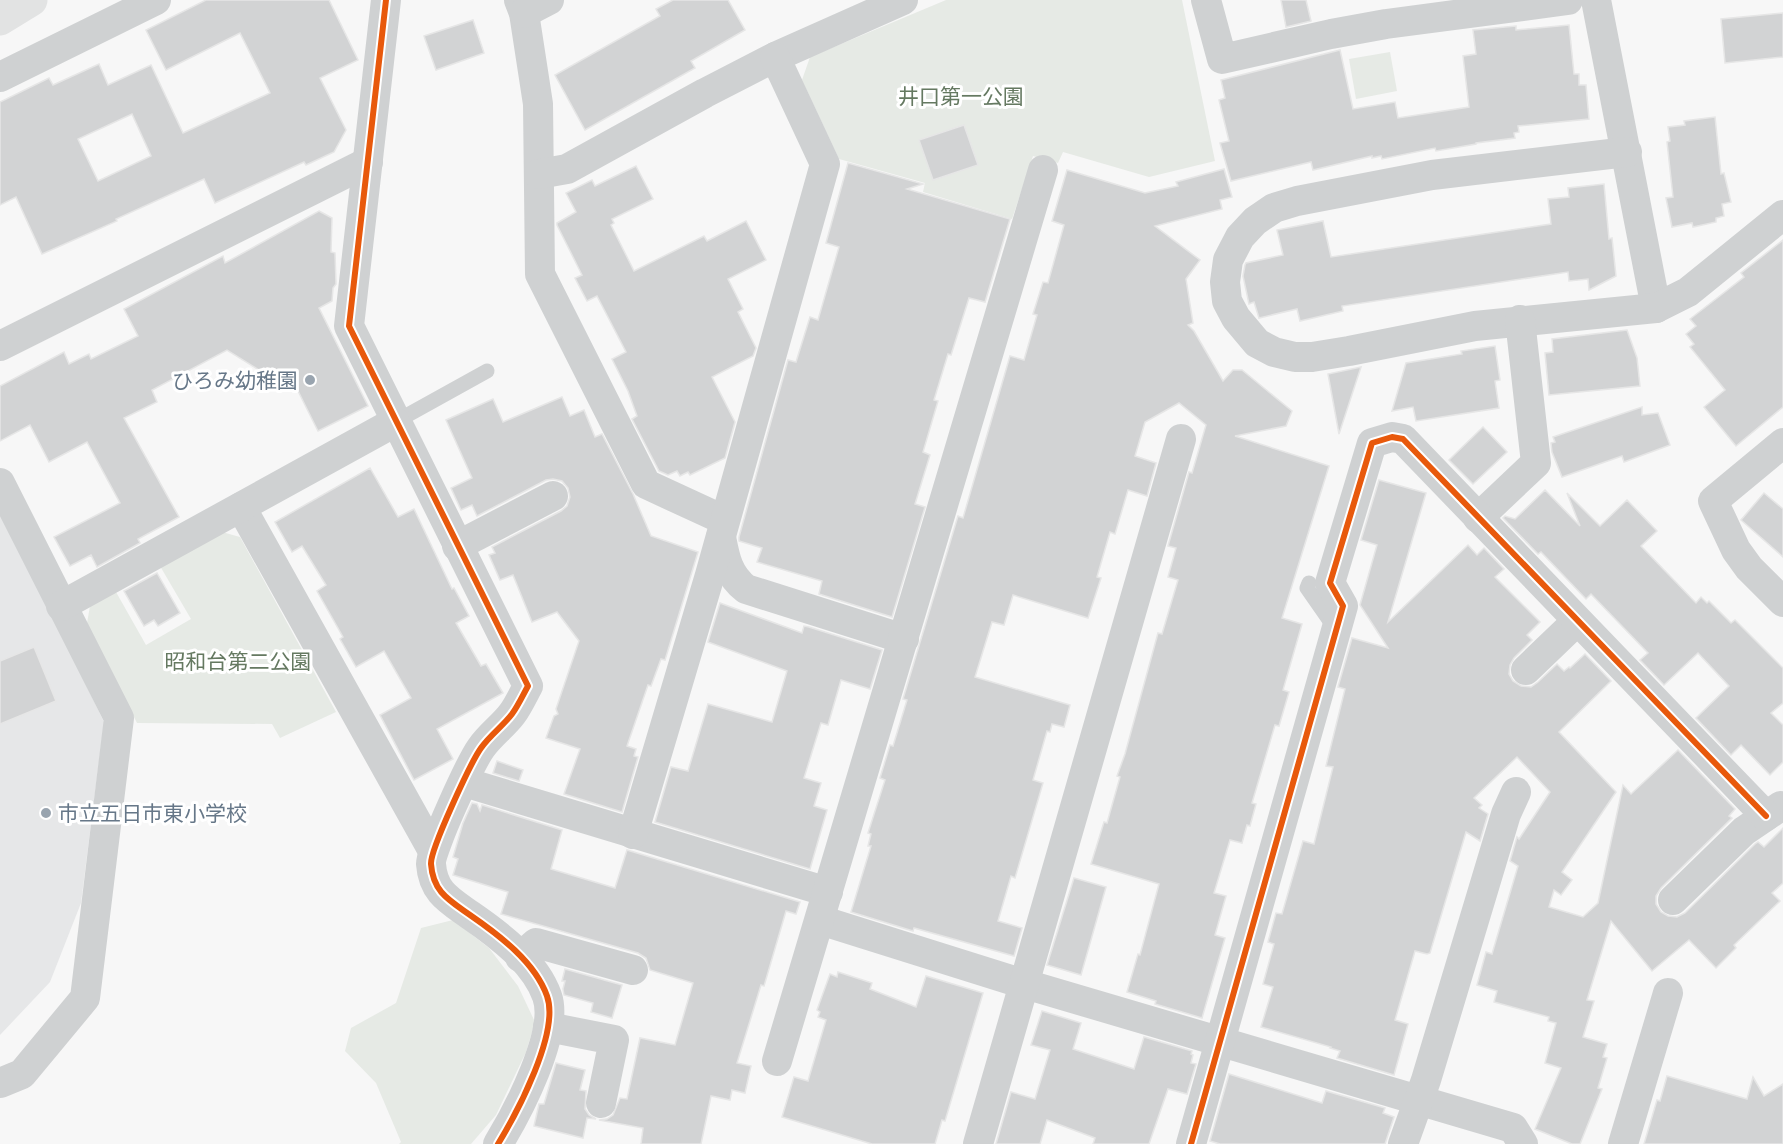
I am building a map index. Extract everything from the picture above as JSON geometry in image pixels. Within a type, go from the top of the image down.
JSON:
[{"type":"highway","points":[[0,19],[31,0]]},
{"type":"street","points":[[0,77],[156,0]]},
{"type":"street","points":[[386,0],[349,326],[528,686],[513,713],[481,748],[430,862],[438,891],[492,931],[520,957],[533,972],[547,995],[550,1006],[548,1027],[537,1066],[498,1144]]},
{"type":"street","points":[[539,174],[567,169],[775,57],[903,0]]},
{"type":"street","points":[[1206,0],[1222,59],[1386,24],[1568,0]]},
{"type":"street","points":[[1596,0],[1656,308]]},
{"type":"street","points":[[531,4],[538,104],[540,274],[646,484],[722,527]]},
{"type":"street","points":[[633,834],[825,164],[775,57]]},
{"type":"street","points":[[1627,152],[1432,175],[1297,201],[1274,208],[1255,221],[1240,237],[1228,260],[1225,282],[1227,301],[1236,318],[1257,343],[1274,352],[1295,357],[1312,357],[1349,351],[1475,326],[1656,308],[1688,292],[1783,215]]},
{"type":"street","points":[[0,346],[368,162]]},
{"type":"street","points":[[777,1061],[1043,170]]},
{"type":"street","points":[[1478,518],[1536,463],[1520,320]]},
{"type":"street","points":[[61,606],[395,422]]},
{"type":"street","points":[[1191,1144],[1339,623],[1343,606],[1330,583],[1372,443],[1392,437],[1403,439],[1577,621],[1775,811],[1744,831],[1673,900]]},
{"type":"street","points":[[978,1144],[1181,439]]},
{"type":"street","points":[[1783,443],[1713,501],[1736,550],[1749,568],[1783,602]]},
{"type":"street","points":[[0,483],[118,718],[85,998],[22,1074],[0,1083]]},
{"type":"street","points":[[457,546],[553,496]]},
{"type":"street","points":[[241,507],[433,851]]},
{"type":"street","points":[[722,527],[730,572],[746,589],[904,639]]},
{"type":"street","points":[[1526,670],[1577,621]]},
{"type":"street","points":[[464,782],[828,892]]},
{"type":"street","points":[[1402,1144],[1426,1080],[1506,814],[1516,792]]},
{"type":"street","points":[[820,920],[1513,1128],[1523,1144]]},
{"type":"street","points":[[520,957],[536,943],[633,970]]},
{"type":"street","points":[[1623,1144],[1668,993]]},
{"type":"street","points":[[548,1027],[614,1040],[601,1103]]},
{"type":"lane","points":[[395,422],[487,371]]},
{"type":"lane","points":[[1309,583],[1307,588],[1330,621],[1339,623]]},
{"type":"shaded area","name":"市立五日市東小学校","points":[[0,507],[104,722],[81,903],[50,982],[0,1035]]},
{"type":"green space","name":"井口第一公園","points":[[946,0],[1182,0],[1215,161],[1149,177],[1063,152],[1058,163],[1033,156],[1012,219],[923,192],[925,183],[839,159],[802,80],[810,57]]},
{"type":"green space","points":[[1390,52],[1397,91],[1356,99],[1349,59]]},
{"type":"green space","name":"昭和台第二公園","points":[[222,532],[240,537],[336,712],[280,738],[272,724],[137,723],[87,623],[90,606],[116,592],[146,645],[191,619],[160,566]]},
{"type":"green space","points":[[453,920],[489,948],[518,986],[535,1022],[526,1052],[496,1115],[471,1144],[399,1144],[401,1142],[376,1083],[345,1051],[351,1028],[396,1003],[421,928]]},
{"type":"building","points":[[206,0],[329,0],[358,60],[320,78],[346,130],[334,152],[306,165],[304,162],[215,203],[204,179],[42,254],[16,197],[0,205],[0,102],[49,78],[53,85],[99,64],[108,85],[151,65],[183,133],[270,93],[240,33],[166,70],[146,30]],"holes":[[[132,114],[151,156],[98,181],[78,139]]]},
{"type":"building","points":[[673,0],[728,0],[745,30],[691,61],[695,68],[585,130],[555,75],[660,16],[656,9]]},
{"type":"building","points":[[1281,0],[1306,0],[1311,21],[1286,27]]},
{"type":"building","points":[[1783,13],[1783,57],[1725,63],[1721,19]]},
{"type":"building","points":[[473,20],[484,53],[436,70],[424,36]]},
{"type":"building","points":[[1569,25],[1574,74],[1579,74],[1579,85],[1586,85],[1589,119],[1518,126],[1519,132],[1514,133],[1515,138],[1436,151],[1435,148],[1382,159],[1381,156],[1372,158],[1372,156],[1313,170],[1311,162],[1231,181],[1220,143],[1229,141],[1219,100],[1225,98],[1221,80],[1340,50],[1353,109],[1395,102],[1398,118],[1469,107],[1463,56],[1476,54],[1473,30],[1516,26],[1516,30]]},
{"type":"building","points":[[1715,117],[1721,174],[1724,173],[1731,202],[1722,204],[1724,216],[1716,218],[1716,222],[1693,227],[1692,223],[1672,227],[1666,198],[1673,197],[1667,142],[1670,141],[1668,127],[1685,125],[1684,121]]},
{"type":"building","points":[[964,125],[978,165],[933,180],[919,140]]},
{"type":"building","points":[[848,163],[923,184],[907,189],[1010,219],[985,302],[969,298],[934,400],[938,401],[923,452],[930,455],[915,504],[925,507],[892,617],[819,594],[822,581],[757,562],[762,548],[739,541],[788,360],[796,362],[810,317],[818,320],[839,247],[826,243]]},
{"type":"building","points":[[636,166],[653,199],[612,219],[614,223],[611,225],[634,271],[704,236],[707,241],[746,221],[766,260],[728,279],[743,309],[738,312],[756,348],[753,356],[712,377],[735,422],[725,458],[690,475],[688,472],[680,476],[677,471],[668,475],[659,471],[632,419],[637,416],[612,359],[626,352],[597,296],[587,301],[575,278],[582,275],[557,225],[576,212],[566,193],[592,180],[595,186]]},
{"type":"building","points":[[1224,169],[1232,197],[1220,200],[1222,209],[1155,226],[1200,260],[1186,279],[1193,323],[1188,325],[1194,331],[1223,381],[1233,370],[1242,370],[1292,411],[1286,426],[1235,436],[1329,466],[1282,618],[1302,624],[1283,690],[1289,692],[1279,726],[1275,725],[1252,803],[1256,804],[1250,826],[1247,825],[1242,843],[1230,840],[1214,893],[1226,896],[1215,935],[1225,938],[1202,1018],[1155,1004],[1156,1001],[1127,992],[1138,954],[1140,955],[1159,884],[1091,864],[1104,822],[1107,823],[1120,777],[1117,776],[1158,633],[1162,634],[1178,580],[1168,577],[1176,548],[1168,546],[1189,472],[1192,473],[1206,425],[1179,403],[1145,422],[1135,456],[1156,463],[1147,496],[1128,490],[1115,534],[1110,532],[1097,577],[1101,578],[1088,618],[1013,595],[1004,625],[992,622],[975,677],[1070,705],[1064,727],[1052,724],[1050,732],[1047,731],[1033,780],[1043,783],[1015,878],[1011,876],[998,921],[1022,928],[1014,956],[914,928],[913,931],[851,912],[871,846],[868,846],[871,834],[868,833],[885,780],[880,778],[890,745],[893,746],[907,700],[903,699],[958,516],[963,518],[1010,356],[1024,360],[1037,315],[1033,314],[1043,282],[1048,283],[1064,225],[1052,221],[1067,170],[1145,193],[1178,186],[1176,182]]},
{"type":"building","points":[[1604,184],[1609,239],[1612,238],[1616,276],[1589,290],[1588,279],[1569,281],[1568,272],[1342,306],[1343,311],[1300,321],[1297,309],[1259,318],[1254,302],[1249,304],[1243,276],[1245,265],[1283,255],[1277,230],[1323,221],[1331,257],[1551,224],[1548,199],[1569,197],[1568,188]]},
{"type":"building","points":[[319,211],[332,218],[331,252],[335,253],[336,284],[333,288],[332,301],[319,308],[368,406],[318,431],[288,371],[264,382],[259,370],[227,350],[152,390],[157,402],[124,418],[179,517],[138,539],[140,543],[97,567],[91,555],[70,566],[54,537],[120,503],[87,442],[49,462],[30,425],[0,441],[0,386],[64,352],[69,364],[89,354],[91,359],[138,336],[124,309],[223,256],[225,263]]},
{"type":"building","points":[[1783,240],[1783,407],[1736,446],[1704,407],[1725,390],[1690,347],[1694,344],[1686,334],[1696,326],[1690,319],[1744,277],[1741,273]]},
{"type":"building","points":[[1627,330],[1637,358],[1640,386],[1549,395],[1545,353],[1553,352],[1552,339]]},
{"type":"building","points":[[1495,346],[1500,380],[1495,381],[1499,408],[1416,421],[1413,407],[1392,411],[1406,363]]},
{"type":"building","points":[[1361,367],[1339,434],[1328,374]]},
{"type":"building","points":[[562,397],[570,416],[584,410],[595,437],[602,434],[633,494],[651,536],[698,552],[665,660],[661,659],[651,686],[648,685],[627,746],[636,749],[634,756],[638,757],[622,812],[564,794],[580,749],[546,738],[554,716],[558,714],[556,709],[579,641],[557,612],[532,622],[513,575],[500,580],[489,555],[495,553],[492,547],[567,506],[570,497],[568,488],[562,481],[546,480],[477,516],[472,505],[461,510],[451,488],[472,478],[446,420],[493,399],[503,422]]},
{"type":"building","points":[[1642,407],[1642,415],[1658,413],[1670,445],[1624,462],[1622,456],[1562,477],[1552,452],[1551,443],[1555,442],[1553,437]]},
{"type":"building","points":[[1483,427],[1507,452],[1473,484],[1449,460]]},
{"type":"building","points":[[370,468],[398,517],[414,509],[452,589],[454,588],[469,616],[456,623],[481,666],[486,664],[503,693],[437,729],[453,759],[414,780],[380,715],[411,698],[384,651],[356,667],[340,639],[343,637],[317,591],[326,585],[302,546],[292,552],[275,522]]},
{"type":"building","points":[[1379,480],[1426,493],[1388,622],[1468,545],[1477,555],[1484,548],[1504,569],[1495,577],[1540,622],[1527,635],[1532,640],[1510,665],[1509,674],[1513,681],[1521,686],[1531,687],[1557,664],[1564,671],[1585,654],[1611,681],[1559,732],[1616,792],[1562,872],[1572,880],[1561,895],[1554,890],[1549,907],[1583,917],[1598,903],[1623,785],[1631,794],[1678,750],[1735,809],[1729,816],[1732,818],[1661,888],[1656,896],[1656,904],[1661,912],[1677,917],[1685,913],[1755,844],[1758,842],[1764,847],[1783,828],[1783,883],[1772,893],[1780,901],[1734,945],[1736,948],[1716,968],[1689,940],[1652,971],[1611,921],[1587,1000],[1594,1001],[1583,1037],[1607,1044],[1603,1057],[1607,1058],[1598,1088],[1602,1089],[1580,1144],[1572,1144],[1535,1129],[1561,1068],[1545,1063],[1556,1023],[1548,1021],[1549,1017],[1494,1002],[1497,991],[1477,985],[1486,952],[1492,954],[1518,866],[1510,861],[1517,837],[1519,839],[1550,792],[1517,757],[1474,798],[1482,805],[1479,808],[1488,814],[1480,841],[1466,832],[1430,953],[1415,951],[1395,1020],[1408,1024],[1394,1075],[1337,1058],[1340,1051],[1331,1047],[1261,1027],[1273,987],[1263,984],[1274,944],[1268,942],[1276,913],[1282,914],[1303,841],[1314,844],[1333,767],[1326,766],[1345,689],[1338,687],[1352,638],[1388,648],[1360,605],[1377,545],[1361,540]]},
{"type":"building","points":[[1545,490],[1580,526],[1567,493],[1600,526],[1627,500],[1657,531],[1641,546],[1696,603],[1701,597],[1707,603],[1709,601],[1731,623],[1735,620],[1783,668],[1783,703],[1771,713],[1783,725],[1783,762],[1770,775],[1741,745],[1731,755],[1696,718],[1729,686],[1698,653],[1664,685],[1640,660],[1648,653],[1591,594],[1586,599],[1541,552],[1538,554],[1503,518],[1505,516],[1515,519]]},
{"type":"building","points":[[1764,493],[1783,509],[1783,557],[1741,520]]},
{"type":"building","points":[[157,573],[180,613],[158,626],[154,620],[144,626],[124,591]]},
{"type":"building","points":[[720,603],[802,633],[804,626],[809,627],[882,650],[870,689],[841,680],[828,725],[821,723],[804,778],[821,783],[814,806],[827,810],[810,869],[655,822],[671,767],[688,771],[708,704],[772,722],[787,671],[708,642]]},
{"type":"building","points":[[34,647],[56,701],[0,724],[0,661]]},
{"type":"building","points":[[497,761],[523,770],[519,781],[493,773]]},
{"type":"building","points":[[472,803],[477,804],[480,811],[482,805],[562,830],[551,869],[615,888],[627,850],[800,902],[796,914],[786,911],[764,986],[761,985],[737,1063],[751,1066],[745,1093],[732,1090],[730,1100],[711,1096],[701,1144],[641,1144],[643,1128],[599,1120],[613,1115],[620,1098],[627,1099],[640,1038],[675,1045],[693,983],[650,970],[646,958],[638,953],[501,914],[508,892],[453,875],[458,859],[453,857],[463,823]]},
{"type":"building","points":[[1074,878],[1106,887],[1081,975],[1047,965]]},
{"type":"building","points":[[565,969],[622,985],[612,1018],[591,1012],[593,1003],[564,995],[565,981],[562,981]]},
{"type":"building","points":[[838,972],[872,983],[870,989],[916,1007],[926,976],[983,993],[945,1121],[942,1120],[935,1144],[872,1144],[782,1117],[794,1077],[808,1081],[826,1020],[818,1017],[820,1012],[817,1010],[830,974],[837,977]]},
{"type":"building","points":[[1042,1011],[1081,1023],[1073,1049],[1134,1069],[1144,1037],[1192,1051],[1191,1063],[1196,1064],[1187,1094],[1168,1089],[1149,1144],[1093,1144],[1095,1138],[1047,1120],[1040,1144],[996,1144],[1011,1092],[1035,1099],[1050,1050],[1031,1045]]},
{"type":"building","points":[[556,1063],[585,1070],[580,1090],[586,1091],[585,1109],[596,1119],[587,1118],[583,1138],[534,1126],[539,1104],[544,1104]]},
{"type":"building","points":[[1229,1074],[1322,1103],[1326,1091],[1385,1108],[1383,1113],[1394,1117],[1385,1144],[1220,1144],[1210,1141]]},
{"type":"building","points":[[1667,1076],[1747,1099],[1753,1077],[1764,1096],[1783,1084],[1783,1144],[1644,1144]]},
{"type":"cycle path","points":[[386,0],[349,326],[528,686],[512,714],[476,756],[444,825],[431,864],[435,882],[443,894],[515,950],[534,972],[547,996],[548,1030],[542,1050],[516,1113],[498,1144]]},
{"type":"cycle path","points":[[1191,1144],[1343,606],[1330,583],[1372,443],[1392,437],[1403,439],[1766,816]]},
{"type":"place","name":"ひろみ幼稚園","points":[[310,380]]},
{"type":"place","name":"市立五日市東小学校","points":[[46,813]]}]
